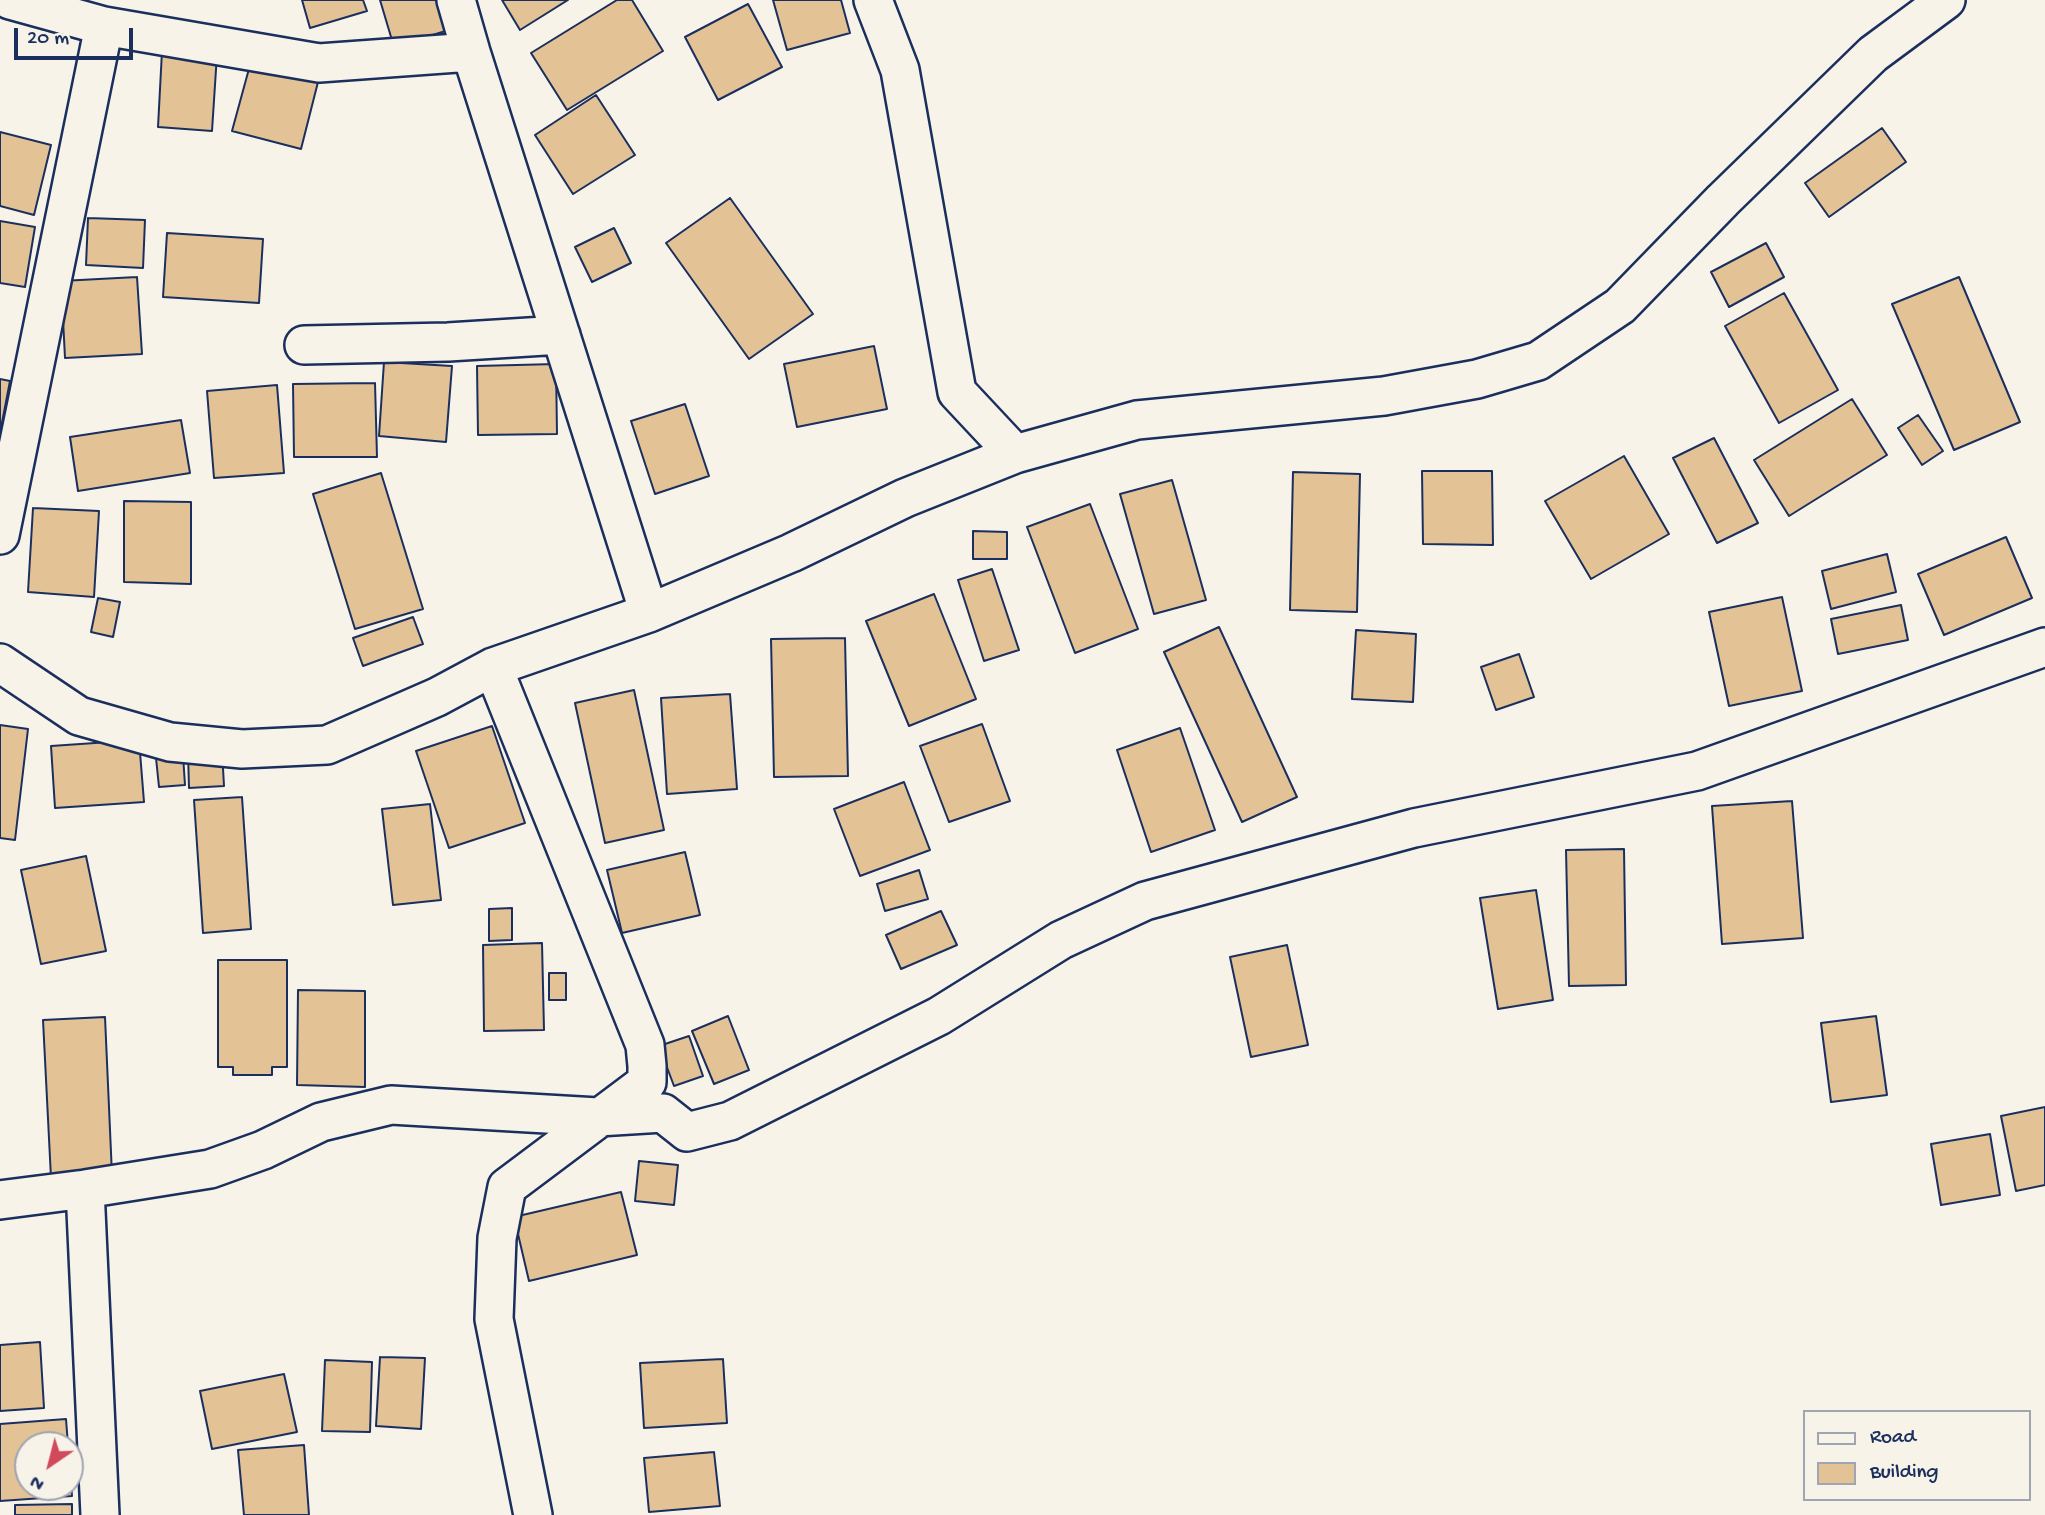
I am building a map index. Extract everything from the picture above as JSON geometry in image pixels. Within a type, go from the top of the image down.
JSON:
[{"type":"street","points":[[10,0],[104,26],[318,63],[471,52]]},
{"type":"street","points":[[456,0],[649,613]]},
{"type":"street","points":[[873,0],[900,71],[957,391],[1015,454]]},
{"type":"street","points":[[0,663],[79,716],[170,742],[242,748],[327,745],[437,696],[493,667],[649,613],[791,554],[905,498],[1015,454],[1137,420],[1384,396],[1477,379],[1538,360],[1620,306],[1723,200],[1873,54],[1946,0]]},
{"type":"street","points":[[0,536],[104,26]]},
{"type":"street","points":[[304,345],[448,342],[561,335]]},
{"type":"street","points":[[493,667],[645,1045],[655,1098],[687,1132],[730,1121],[939,1016],[1061,940],[1145,901],[1414,828],[1697,771],[2045,648]]},
{"type":"street","points":[[533,1515],[494,1319],[497,1238],[507,1187],[598,1117],[655,1098]]},
{"type":"street","points":[[0,1200],[211,1169],[263,1150],[321,1122],[391,1105],[598,1117]]},
{"type":"street","points":[[85,1189],[100,1515]]},
{"type":"building","points":[[302,0],[363,0],[367,11],[310,28]]},
{"type":"building","points":[[380,0],[443,0],[452,29],[394,47]]},
{"type":"building","points":[[502,0],[568,0],[520,30]]},
{"type":"building","points":[[617,0],[632,0],[663,51],[567,110],[531,53]]},
{"type":"building","points":[[773,0],[841,0],[850,33],[787,50]]},
{"type":"building","points":[[748,4],[782,67],[718,100],[685,37]]},
{"type":"building","points":[[162,51],[217,54],[212,131],[158,127]]},
{"type":"building","points":[[250,65],[318,82],[301,149],[232,131]]},
{"type":"building","points":[[596,95],[635,155],[573,194],[535,135]]},
{"type":"building","points":[[1882,128],[1906,162],[1829,217],[1805,183]]},
{"type":"building","points":[[0,132],[51,145],[34,215],[0,206]]},
{"type":"building","points":[[730,198],[813,314],[749,359],[666,243]]},
{"type":"building","points":[[88,218],[145,220],[143,268],[86,265]]},
{"type":"building","points":[[0,221],[35,227],[25,287],[0,283]]},
{"type":"building","points":[[614,228],[631,263],[592,282],[575,247]]},
{"type":"building","points":[[167,233],[263,239],[259,303],[163,297]]},
{"type":"building","points":[[1766,243],[1784,277],[1729,307],[1711,272]]},
{"type":"building","points":[[137,277],[142,354],[65,358],[61,281]]},
{"type":"building","points":[[1959,277],[2020,422],[1954,450],[1892,304]]},
{"type":"building","points":[[1784,293],[1838,390],[1779,423],[1725,326]]},
{"type":"building","points":[[874,346],[887,409],[797,427],[784,364]]},
{"type":"building","points":[[384,362],[452,366],[446,442],[379,436]]},
{"type":"building","points":[[556,364],[557,434],[478,435],[477,366]]},
{"type":"building","points":[[0,379],[10,381],[0,433]]},
{"type":"building","points":[[375,383],[377,457],[294,457],[293,384]]},
{"type":"building","points":[[277,385],[284,473],[214,478],[207,391]]},
{"type":"building","points":[[1852,399],[1887,455],[1789,516],[1754,460]]},
{"type":"building","points":[[685,404],[709,476],[655,494],[631,421]]},
{"type":"building","points":[[1918,415],[1943,451],[1922,465],[1898,428]]},
{"type":"building","points":[[181,420],[190,473],[78,491],[70,437]]},
{"type":"building","points":[[1714,438],[1758,523],[1717,543],[1673,458]]},
{"type":"building","points":[[1624,456],[1669,534],[1591,579],[1545,501]]},
{"type":"building","points":[[1422,471],[1492,471],[1493,545],[1423,544]]},
{"type":"building","points":[[1293,472],[1360,474],[1357,612],[1290,610]]},
{"type":"building","points":[[381,473],[423,609],[355,629],[313,494]]},
{"type":"building","points":[[1172,480],[1206,600],[1154,614],[1120,494]]},
{"type":"building","points":[[124,501],[191,502],[191,584],[124,582]]},
{"type":"building","points":[[1090,504],[1138,629],[1075,653],[1027,527]]},
{"type":"building","points":[[33,508],[99,511],[94,597],[28,592]]},
{"type":"building","points":[[973,531],[1007,532],[1007,559],[973,559]]},
{"type":"building","points":[[2006,537],[2032,598],[1944,635],[1918,574]]},
{"type":"building","points":[[1887,554],[1896,592],[1831,609],[1822,571]]},
{"type":"building","points":[[992,569],[1019,650],[984,661],[958,580]]},
{"type":"building","points":[[934,594],[976,699],[909,726],[866,621]]},
{"type":"building","points":[[1782,597],[1802,691],[1729,706],[1709,612]]},
{"type":"building","points":[[98,598],[120,602],[113,637],[91,632]]},
{"type":"building","points":[[1901,605],[1908,640],[1838,654],[1831,619]]},
{"type":"building","points":[[413,617],[423,644],[363,666],[353,638]]},
{"type":"building","points":[[1219,627],[1297,797],[1242,822],[1164,652]]},
{"type":"building","points":[[1356,630],[1416,634],[1413,702],[1352,699]]},
{"type":"building","points":[[845,638],[848,776],[774,777],[771,639]]},
{"type":"building","points":[[1519,654],[1534,697],[1496,710],[1481,667]]},
{"type":"building","points":[[634,690],[664,830],[605,843],[575,703]]},
{"type":"building","points":[[730,694],[737,789],[667,794],[661,698]]},
{"type":"building","points":[[982,724],[1010,801],[949,822],[920,746]]},
{"type":"building","points":[[0,725],[28,729],[15,840],[0,838]]},
{"type":"building","points":[[492,726],[525,823],[449,848],[416,751]]},
{"type":"building","points":[[1180,728],[1215,830],[1151,852],[1117,750]]},
{"type":"building","points":[[139,740],[144,802],[55,808],[51,746]]},
{"type":"building","points":[[222,751],[224,786],[189,788],[188,753]]},
{"type":"building","points":[[183,755],[185,785],[159,787],[156,758]]},
{"type":"building","points":[[904,782],[930,850],[860,876],[834,809]]},
{"type":"building","points":[[242,797],[251,929],[203,933],[194,800]]},
{"type":"building","points":[[1792,801],[1803,938],[1722,944],[1712,806]]},
{"type":"building","points":[[430,804],[441,900],[393,905],[382,809]]},
{"type":"building","points":[[1624,849],[1626,985],[1569,986],[1566,850]]},
{"type":"building","points":[[685,852],[700,915],[622,933],[607,870]]},
{"type":"building","points":[[86,856],[106,951],[41,964],[21,870]]},
{"type":"building","points":[[919,870],[928,899],[885,911],[877,884]]},
{"type":"building","points":[[1536,890],[1553,1000],[1498,1009],[1480,898]]},
{"type":"building","points":[[512,908],[512,940],[489,941],[489,909]]},
{"type":"building","points":[[941,911],[957,945],[901,969],[886,935]]},
{"type":"building","points":[[542,943],[544,1030],[484,1031],[483,945]]},
{"type":"building","points":[[1287,945],[1308,1045],[1251,1057],[1230,957]]},
{"type":"building","points":[[218,960],[287,960],[287,1067],[272,1067],[272,1075],[233,1075],[233,1067],[218,1067]]},
{"type":"building","points":[[549,973],[566,973],[566,1000],[549,1000]]},
{"type":"building","points":[[298,990],[365,991],[365,1087],[297,1085]]},
{"type":"building","points":[[728,1016],[749,1070],[714,1084],[692,1031]]},
{"type":"building","points":[[1876,1016],[1887,1095],[1831,1102],[1821,1023]]},
{"type":"building","points":[[105,1017],[112,1175],[51,1178],[43,1020]]},
{"type":"building","points":[[689,1036],[703,1076],[674,1086],[659,1046]]},
{"type":"building","points":[[2045,1107],[2045,1185],[2016,1191],[2001,1116]]},
{"type":"building","points":[[1990,1134],[2000,1195],[1941,1205],[1931,1144]]},
{"type":"building","points":[[639,1161],[678,1165],[674,1205],[635,1201]]},
{"type":"building","points":[[621,1192],[637,1255],[529,1281],[514,1217]]},
{"type":"building","points":[[40,1342],[44,1408],[0,1411],[0,1345]]},
{"type":"building","points":[[380,1357],[425,1358],[421,1429],[376,1426]]},
{"type":"building","points":[[723,1359],[727,1423],[644,1428],[640,1363]]},
{"type":"building","points":[[325,1360],[372,1362],[370,1432],[322,1431]]},
{"type":"building","points":[[284,1374],[297,1432],[212,1449],[200,1391]]},
{"type":"building","points":[[66,1419],[67,1431],[14,1431],[14,1500],[0,1501],[0,1424]]},
{"type":"building","points":[[304,1445],[309,1515],[244,1515],[238,1450]]},
{"type":"building","points":[[714,1452],[720,1506],[649,1512],[644,1458]]},
{"type":"building","points":[[72,1504],[72,1515],[15,1515],[15,1505]]}]
